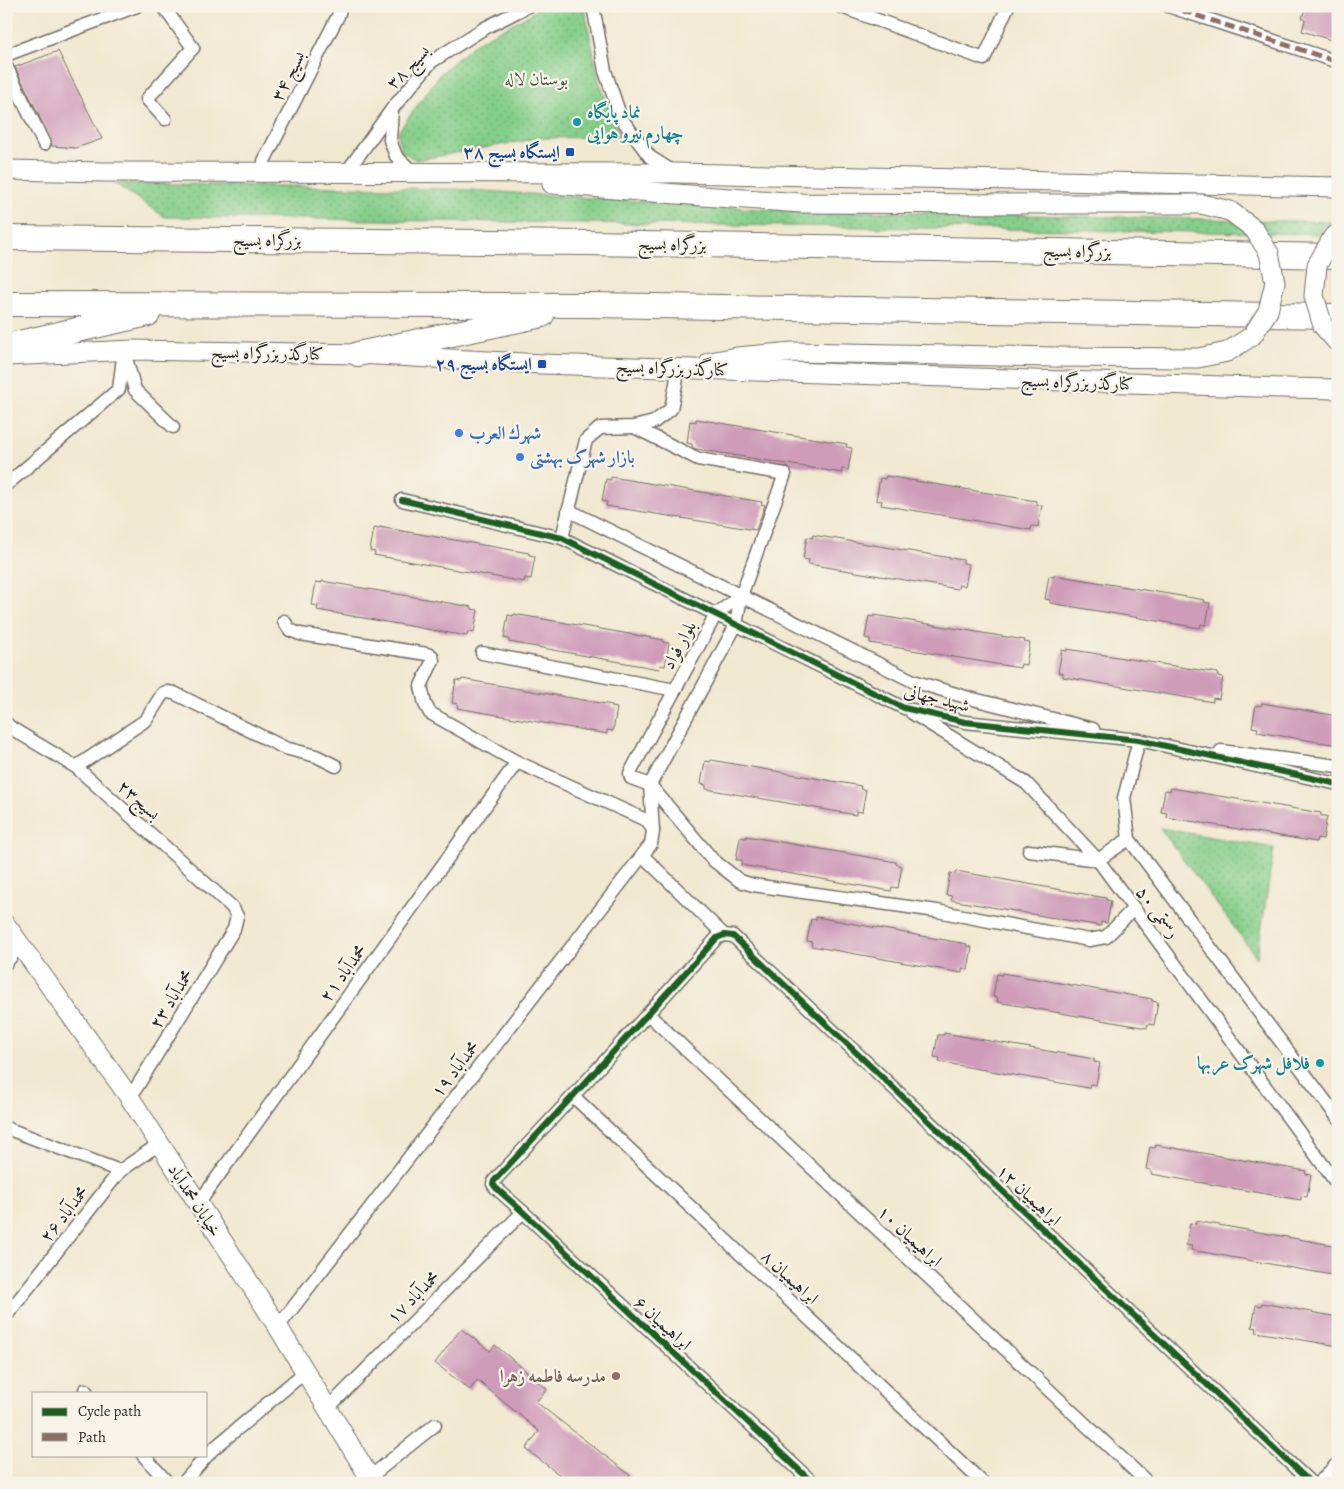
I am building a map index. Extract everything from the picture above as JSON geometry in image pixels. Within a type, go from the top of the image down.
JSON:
[{"type":"highway","name":"بزرگراه بسیج","points":[[11,237],[589,242],[1338,256]]},
{"type":"highway","points":[[6,346],[190,304]]},
{"type":"highway","points":[[11,305],[588,305],[1338,316]]},
{"type":"highway","points":[[358,354],[588,305]]},
{"type":"main road","points":[[6,170],[104,172],[676,173],[1338,187]]},
{"type":"main road","points":[[414,173],[801,203],[1202,204],[1230,211],[1254,229],[1269,254],[1274,282],[1268,311],[1252,336],[1227,352],[1198,358],[1056,358],[794,352],[737,357],[679,368]]},
{"type":"main road","points":[[1338,234],[1333,237],[1317,265],[1314,296],[1323,326],[1338,344]]},
{"type":"main road","name":"کنارگذربزرگراه بسیج","points":[[6,356],[124,350],[358,354],[542,364],[1338,389]]},
{"type":"main road","name":"خیابان محمدآباد","points":[[6,925],[130,1098],[278,1327],[371,1480]]},
{"type":"street","points":[[6,55],[137,6]]},
{"type":"street","points":[[163,6],[193,48],[147,98],[165,119]]},
{"type":"street","name":"بسیج ۳۴","points":[[264,161],[338,16],[341,6]]},
{"type":"street","name":"بسیج ۳۸","points":[[346,173],[392,109],[431,62],[483,29],[528,6]]},
{"type":"street","points":[[592,6],[605,71],[621,118],[650,157],[676,173]]},
{"type":"street","points":[[839,6],[984,59],[1008,6]]},
{"type":"street","points":[[1168,6],[1338,62]]},
{"type":"street","points":[[6,66],[44,144]]},
{"type":"street","points":[[392,109],[390,140],[396,156],[414,173]]},
{"type":"street","points":[[124,350],[135,390],[173,427]]},
{"type":"street","points":[[6,485],[119,389],[124,350]]},
{"type":"street","points":[[562,538],[586,440],[600,428],[634,427],[654,422],[671,409],[679,368]]},
{"type":"street","points":[[634,427],[698,459],[785,474],[741,596],[736,625],[650,785],[653,831]]},
{"type":"street","name":"شهید جهانی","points":[[402,500],[562,538],[904,708],[965,722],[1139,740],[1338,766]]},
{"type":"street","name":"شهید جهانی","points":[[568,510],[913,681],[969,698],[1139,740],[1338,784]]},
{"type":"street","name":"بلوار فواد","points":[[650,785],[630,776],[716,614],[741,596]]},
{"type":"street","points":[[284,621],[290,630],[300,634],[432,656],[433,660],[421,686],[425,704],[430,713],[517,762],[648,821],[653,831]]},
{"type":"street","points":[[482,653],[675,690]]},
{"type":"street","points":[[76,767],[146,720],[163,694],[167,692],[174,693],[285,748],[316,756],[336,766]]},
{"type":"street","name":"رستمی ۵۰","points":[[904,708],[1026,783],[1098,860],[1338,1185]]},
{"type":"street","name":"بسیج۲۳","points":[[6,723],[11,728],[76,767],[232,908],[237,916]]},
{"type":"street","name":"رستمی ۵۰","points":[[1139,740],[1124,798],[1129,839],[1338,1118]]},
{"type":"street","name":"محمدآباد ۲۱","points":[[198,1204],[517,762]]},
{"type":"street","points":[[650,785],[713,860],[740,881],[753,885],[937,911],[1088,940],[1106,937],[1134,908]]},
{"type":"street","name":"محمدآباد ۱۹","points":[[278,1327],[643,856],[652,844],[653,831]]},
{"type":"street","points":[[1029,851],[1098,860],[1129,839]]},
{"type":"street","name":"ابراهیمیان ۱۲","points":[[643,856],[724,935],[733,936],[740,942],[1311,1483]]},
{"type":"street","name":"محمدآباد ۲۳","points":[[130,1098],[234,928],[237,916]]},
{"type":"street","points":[[573,1096],[718,938],[724,935]]},
{"type":"street","points":[[6,963],[20,945]]},
{"type":"street","name":"ابراهیمیان ۱۰","points":[[648,1014],[1148,1483]]},
{"type":"street","name":"ابراهیمیان ۶","points":[[573,1096],[493,1184],[813,1483]]},
{"type":"street","name":"ابراهیمیان ۸","points":[[573,1096],[983,1483]]},
{"type":"street","points":[[6,1128],[120,1171]]},
{"type":"street","name":"محمدآباد ۲۶","points":[[6,1316],[120,1171],[159,1144]]},
{"type":"street","name":"محمدآباد ۱۷","points":[[328,1408],[523,1212]]},
{"type":"street","points":[[208,1455],[305,1372]]},
{"type":"street","points":[[371,1480],[435,1425]]},
{"type":"street","points":[[144,1456],[168,1483]]},
{"type":"street","points":[[183,1483],[207,1456]]},
{"type":"street","points":[[1319,1483],[1338,1463]]},
{"type":"green space","name":"بوستان لاله","points":[[538,6],[584,6],[599,81],[620,137],[540,138],[416,160],[400,150],[398,132],[441,73],[477,42],[531,14]]},
{"type":"green space","points":[[114,183],[455,189],[759,209],[1338,222],[1338,234],[165,217]]},
{"type":"green space","points":[[1160,828],[1274,848],[1257,958]]},
{"type":"building","points":[[1306,6],[1338,6],[1338,42],[1302,31],[1305,20],[1302,18]]},
{"type":"building","points":[[58,51],[102,139],[76,148],[52,146],[51,140],[15,67]]},
{"type":"building","points":[[696,419],[847,444],[846,447],[852,448],[848,470],[842,469],[842,473],[696,449],[692,447],[692,444],[687,443],[690,421],[696,422]]},
{"type":"building","points":[[886,476],[1036,501],[1036,504],[1042,505],[1038,527],[1032,526],[1031,530],[881,505],[882,501],[876,500],[880,478],[885,479]]},
{"type":"building","points":[[611,477],[762,502],[761,504],[765,505],[756,530],[606,506],[607,502],[602,501],[606,479],[611,480]]},
{"type":"building","points":[[379,527],[529,553],[529,555],[535,556],[531,579],[525,578],[524,582],[374,555],[375,552],[370,551],[374,528],[379,529]]},
{"type":"building","points":[[813,535],[963,560],[963,563],[969,564],[965,586],[959,585],[958,589],[808,564],[809,560],[803,559],[807,537],[812,538]]},
{"type":"building","points":[[1054,575],[1205,600],[1204,602],[1210,603],[1206,625],[1201,624],[1200,628],[1050,603],[1050,600],[1045,599],[1049,576],[1054,577]]},
{"type":"building","points":[[322,581],[472,607],[472,609],[478,610],[474,633],[468,632],[467,636],[317,610],[318,606],[312,605],[316,582],[322,583]]},
{"type":"building","points":[[514,614],[664,640],[663,642],[669,643],[665,666],[660,665],[659,669],[509,642],[509,639],[504,638],[508,615],[513,616]]},
{"type":"building","points":[[874,615],[1025,640],[1024,642],[1030,643],[1026,665],[1021,664],[1020,668],[870,643],[870,639],[865,638],[869,616],[874,617]]},
{"type":"building","points":[[1067,649],[1218,673],[1217,676],[1223,677],[1219,699],[1213,698],[1213,702],[1063,677],[1063,673],[1058,673],[1062,650],[1067,651]]},
{"type":"building","points":[[462,679],[612,705],[612,707],[617,708],[613,731],[607,730],[607,734],[457,708],[458,704],[452,703],[456,680],[461,681]]},
{"type":"building","points":[[1262,703],[1338,716],[1338,745],[1257,732],[1258,728],[1252,727],[1256,705],[1261,706]]},
{"type":"building","points":[[711,760],[861,786],[860,789],[866,790],[862,812],[856,811],[856,815],[706,789],[706,785],[701,784],[705,761],[710,762]]},
{"type":"building","points":[[1171,788],[1321,813],[1321,816],[1327,816],[1323,839],[1317,838],[1316,842],[1166,817],[1167,813],[1161,812],[1165,790],[1170,791]]},
{"type":"building","points":[[746,836],[896,862],[896,864],[902,866],[898,888],[892,887],[891,891],[741,865],[742,860],[736,860],[740,837],[746,838]]},
{"type":"building","points":[[956,871],[1106,898],[1106,900],[1111,901],[1107,923],[1101,922],[1101,926],[951,900],[952,896],[946,895],[950,873],[955,874]]},
{"type":"building","points":[[816,917],[967,944],[966,946],[972,947],[968,970],[962,968],[962,973],[811,946],[812,942],[807,941],[811,919],[816,920]]},
{"type":"building","points":[[1002,973],[1152,999],[1152,1001],[1158,1002],[1154,1025],[1148,1024],[1147,1028],[997,1002],[998,998],[993,997],[997,974],[1002,975]]},
{"type":"building","points":[[944,1033],[1094,1059],[1094,1062],[1100,1063],[1096,1085],[1090,1084],[1089,1088],[939,1062],[940,1058],[934,1057],[938,1035],[944,1035]]},
{"type":"building","points":[[1156,1145],[1306,1171],[1305,1174],[1311,1175],[1307,1197],[1301,1196],[1301,1200],[1151,1174],[1151,1170],[1146,1169],[1150,1147],[1155,1148]]},
{"type":"building","points":[[1196,1221],[1338,1246],[1338,1276],[1191,1250],[1192,1246],[1186,1245],[1190,1223],[1196,1224]]},
{"type":"building","points":[[1262,1303],[1338,1317],[1338,1346],[1256,1332],[1257,1328],[1252,1327],[1256,1305],[1261,1306]]},
{"type":"building","points":[[461,1329],[490,1351],[495,1345],[547,1389],[536,1402],[630,1475],[624,1483],[570,1483],[526,1449],[539,1431],[477,1380],[470,1390],[435,1363]]},
{"type":"marked path","points":[[1168,6],[1338,62]]},
{"type":"cycle path","points":[[402,500],[562,538],[904,708],[965,722],[1139,740],[1338,784]]},
{"type":"cycle path","points":[[813,1483],[493,1184],[717,938],[724,935],[733,936],[1311,1483]]},
{"type":"place","name":"نماد پایگاه چهارم نیرو هوایی","points":[[577,122]]},
{"type":"place","name":"ایستگاه بسیج ۳۸","points":[[570,152]]},
{"type":"place","name":"ایستگاه بسیج ۲۹","points":[[542,364]]},
{"type":"place","name":"شهرك العرب","points":[[459,433]]},
{"type":"place","name":"بازار شهرک بهشتی","points":[[520,457]]},
{"type":"place","name":"فلافل شهرک عربها","points":[[1320,1063]]},
{"type":"place","name":"مدرسه فاطمه زهرا","points":[[616,1376]]}]
